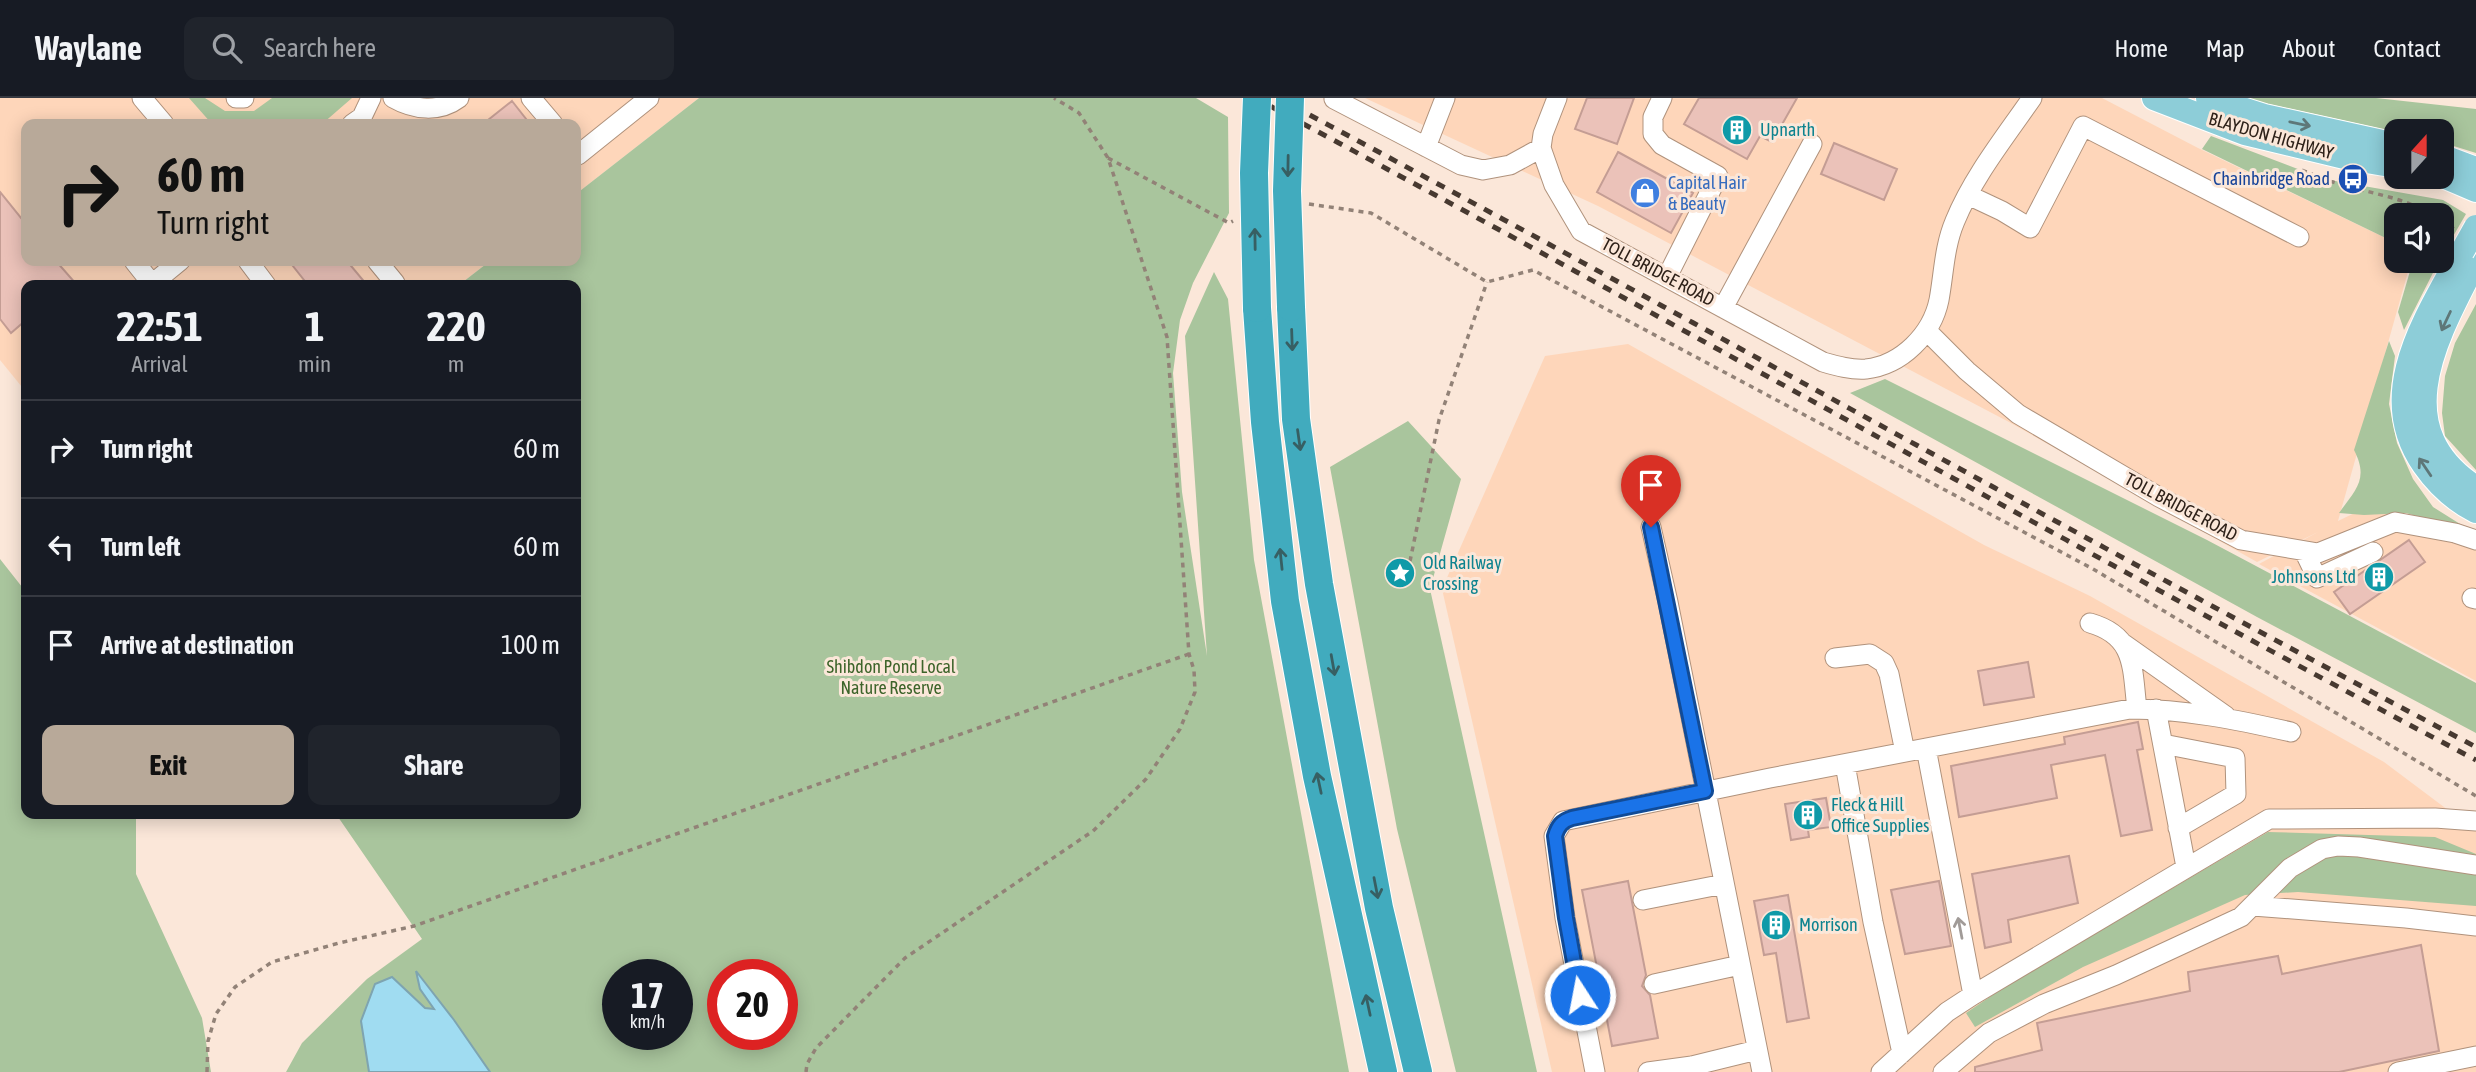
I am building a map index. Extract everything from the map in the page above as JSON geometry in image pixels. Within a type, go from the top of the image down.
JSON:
[{"type":"highway","points":[[1257,98],[1254,173],[1257,308],[1265,422],[1285,601],[1317,776],[1382,1072]]},
{"type":"highway","points":[[1290,98],[1287,191],[1296,419],[1319,584],[1380,908],[1417,1065]]},
{"type":"main road","name":"BLAYDON HIGHWAY","points":[[2154,98],[2245,133],[2384,164]]},
{"type":"main road","name":"BLAYDON HIGHWAY","points":[[2208,98],[2264,116],[2384,142]]},
{"type":"main road","points":[[2454,167],[2474,184]]},
{"type":"main road","points":[[2454,179],[2474,184]]},
{"type":"main road","points":[[2476,227],[2469,256],[2436,341],[2424,392],[2426,418],[2433,441],[2447,463],[2476,488]]},
{"type":"main road","points":[[2469,256],[2415,342],[2406,376],[2404,413],[2411,444],[2433,477],[2460,502],[2476,511]]},
{"type":"street","points":[[142,98],[160,119]]},
{"type":"street","points":[[236,98],[244,98]]},
{"type":"street","points":[[359,119],[371,98]]},
{"type":"street","points":[[393,98],[418,109],[450,105],[459,98]]},
{"type":"street","points":[[531,98],[549,119]]},
{"type":"street","points":[[581,153],[649,98]]},
{"type":"street","points":[[1334,99],[1461,165],[1483,170],[1510,165],[1542,141],[1557,98]]},
{"type":"street","points":[[1662,98],[1653,117],[1653,134],[1662,145],[1718,176],[1667,277]]},
{"type":"street","name":"TOLL BRIDGE ROAD","points":[[1542,141],[1554,186],[1581,231],[1824,362],[1850,369],[1867,369],[1887,363],[1909,351],[1927,331],[1938,302],[1945,250],[1955,221],[1968,195],[2032,98]]},
{"type":"street","points":[[1426,146],[1441,99]]},
{"type":"street","points":[[1968,195],[2030,228],[2083,125],[2300,237]]},
{"type":"street","points":[[1724,307],[1812,145]]},
{"type":"street","points":[[138,266],[149,280]]},
{"type":"street","points":[[157,280],[174,266]]},
{"type":"street","points":[[381,266],[393,280]]},
{"type":"street","name":"TOLL BRIDGE ROAD","points":[[1927,331],[2018,414],[2147,491],[2241,540],[2318,553],[2395,522],[2455,533],[2476,540]]},
{"type":"street","points":[[1651,527],[1762,1072]]},
{"type":"street","points":[[2304,551],[2317,578],[2373,552]]},
{"type":"street","points":[[2090,623],[2108,629],[2124,644],[2231,720]]},
{"type":"street","points":[[2124,644],[2131,655],[2147,709],[2163,744],[2186,867]]},
{"type":"street","points":[[1835,658],[1870,654],[1884,663],[1893,688],[1905,752]]},
{"type":"street","points":[[1595,1072],[1566,918],[1555,836],[1563,821],[1905,752],[2147,709],[2231,720],[2291,732]]},
{"type":"street","points":[[2163,744],[2235,758],[2236,794],[2178,828]]},
{"type":"street","points":[[1926,748],[1973,995]]},
{"type":"street","points":[[1845,764],[1874,922],[1902,1053]]},
{"type":"street","points":[[1881,1072],[1947,1012],[1973,995],[2269,819],[2445,818],[2476,821]]},
{"type":"street","points":[[1943,1072],[1989,1033],[2044,1004],[2116,975],[2241,917],[2290,868],[2322,849],[2338,846],[2476,865]]},
{"type":"street","points":[[1643,900],[1724,884]]},
{"type":"street","points":[[2253,906],[2476,926]]},
{"type":"street","points":[[1654,984],[1741,965]]},
{"type":"street","points":[[1648,1072],[1692,1066],[1758,1050]]},
{"type":"street","points":[[2398,1072],[2476,1056]]},
{"type":"path","points":[[806,1072],[807,1064],[816,1048],[905,958],[1094,831],[1146,779],[1180,729],[1195,692],[1194,670],[1189,654],[1167,337],[1108,158],[1079,113],[1054,98]]},
{"type":"path","points":[[1108,158],[1229,223]]},
{"type":"path","points":[[1307,204],[1371,213],[1487,282],[1533,271],[2093,569],[2476,796]]},
{"type":"path","points":[[1408,571],[1439,419],[1487,282]]},
{"type":"path","points":[[207,1072],[208,1041],[216,1014],[235,987],[272,962],[414,926],[1189,654]]},
{"type":"shaded area","points":[[0,98],[699,98],[581,190],[581,119],[21,119],[21,266],[484,266],[465,280],[21,280],[21,386],[0,360]]},
{"type":"shaded area","points":[[1365,98],[2102,98],[2198,148],[2384,237],[2384,273],[2408,273],[2338,521],[2363,509],[2476,534],[2476,681],[2259,564],[2318,532],[2257,562],[2009,422],[1598,206]]},
{"type":"shaded area","points":[[1628,344],[1984,545],[2090,596],[2384,762],[2476,831],[2476,1072],[1552,1072],[1442,589],[1545,356]]},
{"type":"green space","points":[[189,98],[205,98],[225,111],[254,111],[272,98],[352,98],[328,119],[208,119]]},
{"type":"green space","name":"Shibdon Pond Local Nature Reserve","points":[[699,98],[1196,98],[1228,117],[1229,213],[1193,283],[1180,320],[1173,373],[1182,492],[1207,656],[1185,336],[1214,272],[1228,299],[1254,560],[1349,1072],[286,1072],[302,1043],[367,979],[422,939],[339,819],[581,819],[581,280],[465,280],[484,266],[581,266],[581,190]]},
{"type":"green space","points":[[2242,98],[2376,98],[2476,109],[2476,153],[2454,146],[2454,119],[2384,119],[2384,129]]},
{"type":"green space","points":[[2211,136],[2324,179],[2448,203],[2384,203],[2384,237],[2202,149]]},
{"type":"green space","points":[[2454,207],[2466,214],[2454,235]]},
{"type":"green space","points":[[2409,273],[2433,273],[2404,330],[2398,312]]},
{"type":"green space","points":[[2476,304],[2476,470],[2445,436],[2442,413],[2445,376],[2455,343]]},
{"type":"green space","points":[[2389,341],[2395,356],[2389,404],[2397,443],[2413,479],[2433,507],[2476,534],[2406,513],[2339,513],[2358,483],[2360,469],[2354,450]]},
{"type":"green space","points":[[1885,379],[2207,540],[2476,683],[2476,733],[2257,617],[1850,393]]},
{"type":"green space","points":[[1408,421],[1461,479],[1430,589],[1537,1072],[1456,1072],[1397,829],[1330,467]]},
{"type":"green space","points":[[0,559],[21,586],[21,819],[136,819],[136,874],[202,1018],[211,1072],[0,1072]]},
{"type":"green space","points":[[2268,832],[2435,837],[2476,854],[2476,906],[2298,892],[2245,895],[2083,967],[1975,1027],[1966,1013],[2006,986]]},
{"type":"water","points":[[416,971],[490,1072],[369,1072],[361,1021],[375,984],[392,977],[425,1008],[434,1009],[420,989]]},
{"type":"building","points":[[1587,98],[1634,98],[1617,144],[1575,129]]},
{"type":"building","name":"Upnarth","points":[[1699,98],[1797,98],[1772,142],[1760,136],[1747,159],[1684,124]]},
{"type":"building","points":[[512,101],[526,119],[489,119]]},
{"type":"building","points":[[1834,143],[1897,169],[1884,200],[1821,174]]},
{"type":"building","name":"Capital Hair & Beauty","points":[[1618,152],[1693,193],[1671,233],[1597,192]]},
{"type":"building","points":[[0,192],[21,218],[21,266],[60,266],[73,280],[21,280],[21,324],[11,333],[0,319]]},
{"type":"building","points":[[293,266],[351,266],[363,280],[304,280]]},
{"type":"building","name":"Johnsons Ltd","points":[[2409,540],[2425,562],[2350,614],[2334,592]]},
{"type":"building","points":[[2028,662],[2034,697],[1984,705],[1978,671]]},
{"type":"building","points":[[2138,722],[2143,749],[2137,750],[2152,830],[2121,836],[2105,755],[2051,765],[2057,798],[1959,817],[1951,766],[2065,744],[2064,737]]},
{"type":"building","name":"Fleck & Hill Office Supplies","points":[[1826,798],[1831,827],[1808,830],[1809,837],[1791,840],[1785,804]]},
{"type":"building","points":[[2069,856],[2078,903],[2008,920],[2011,942],[1985,948],[1972,874]]},
{"type":"building","points":[[1628,881],[1646,975],[1642,986],[1650,995],[1658,1038],[1612,1046],[1582,890]]},
{"type":"building","points":[[1939,881],[1951,946],[1905,954],[1891,890]]},
{"type":"building","points":[[1788,895],[1809,1018],[1787,1022],[1776,953],[1764,955],[1754,901]]},
{"type":"building","points":[[2421,945],[2439,1051],[2339,1072],[1975,1072],[1975,1067],[2042,1050],[2037,1023],[2190,991],[2188,972],[2278,956],[2282,974]]},
{"type":"railway","points":[[1255,98],[2476,760]]},
{"type":"railway","points":[[1278,98],[2476,747]]},
{"type":"place","name":"Upnarth","points":[[1737,130]]},
{"type":"place","name":"Chainbridge Road","points":[[2353,179]]},
{"type":"place","name":"Capital Hair & Beauty","points":[[1645,193]]},
{"type":"place","name":"Old Railway Crossing","points":[[1400,573]]},
{"type":"place","name":"Johnsons Ltd","points":[[2379,577]]},
{"type":"place","name":"Fleck & Hill Office Supplies","points":[[1808,815]]},
{"type":"place","name":"Morrison","points":[[1776,925]]},
{"type":"route","points":[[1580,995],[1555,836],[1558,828],[1563,821],[1572,818],[1705,791],[1651,527]]}]
